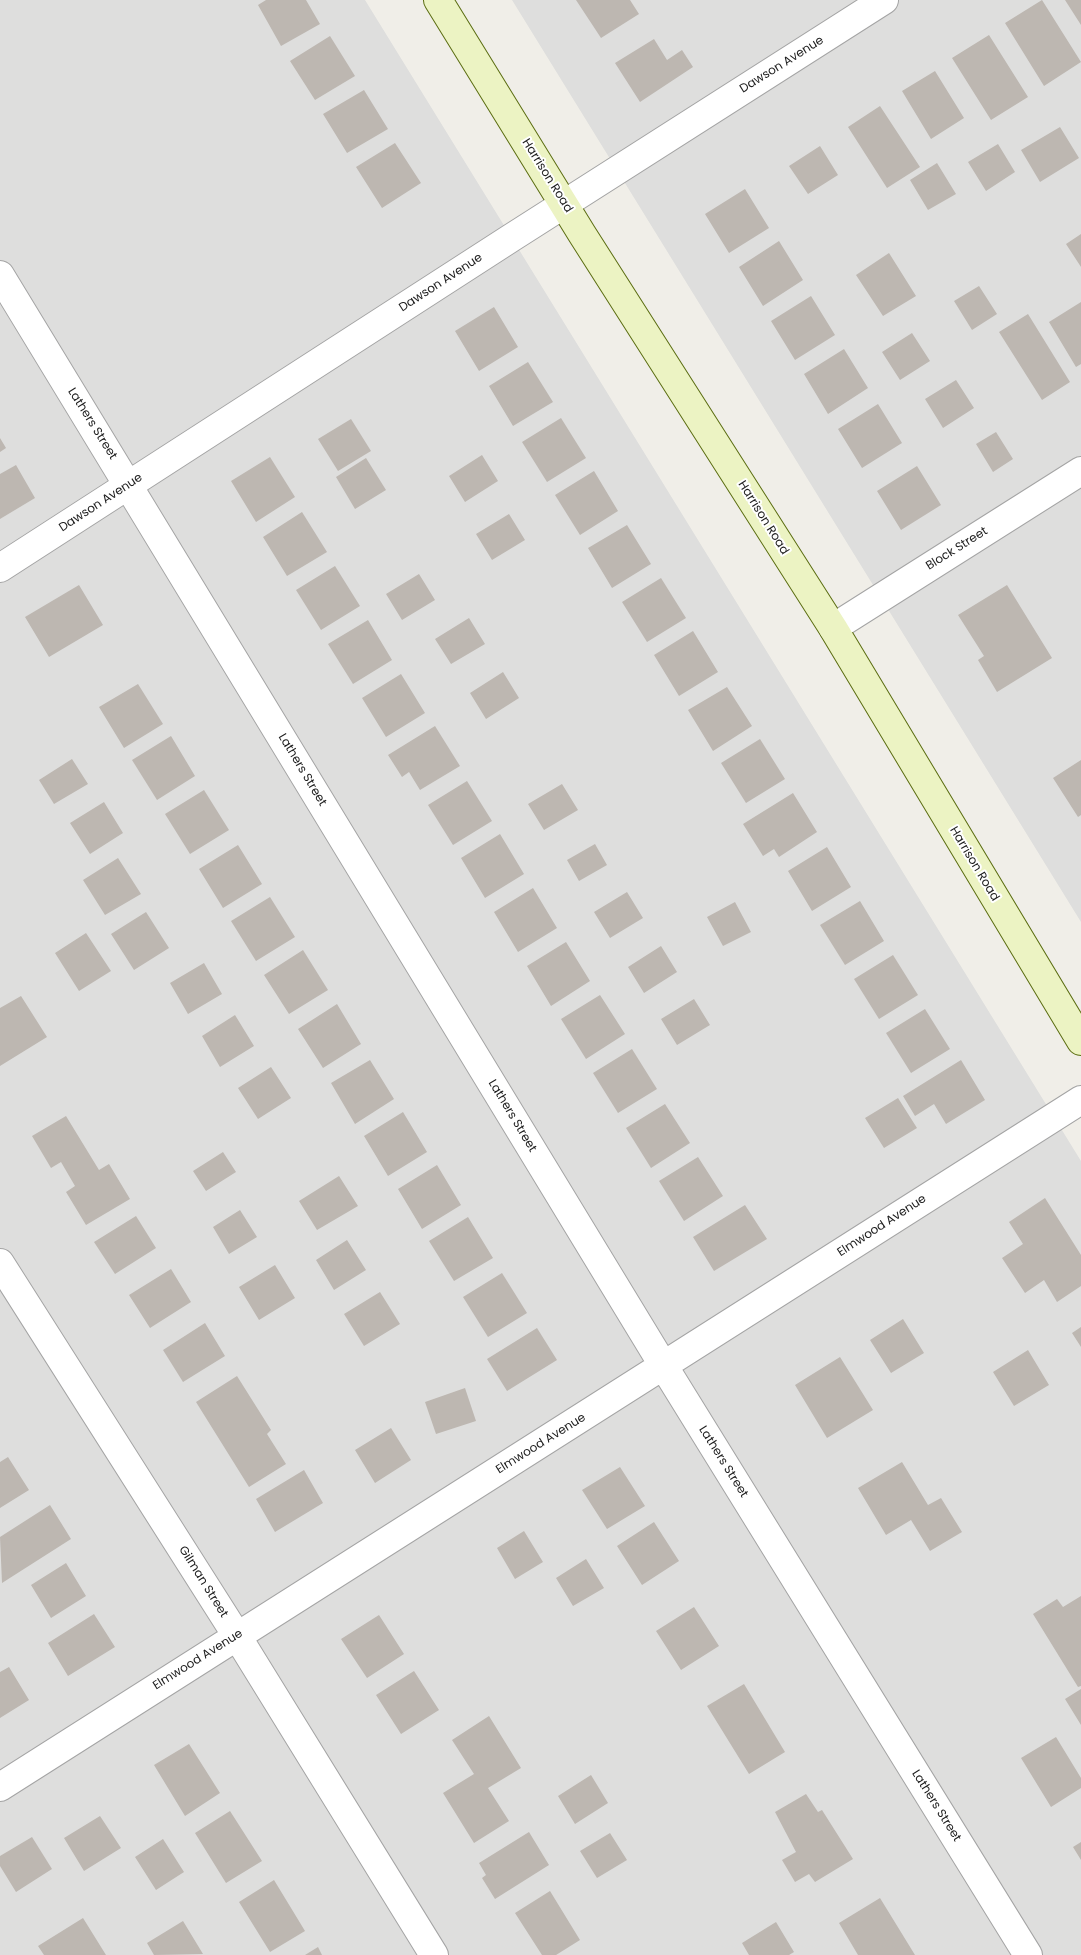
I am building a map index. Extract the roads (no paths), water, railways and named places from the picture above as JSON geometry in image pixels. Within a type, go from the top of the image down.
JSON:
[{"type":"street","name":"Harrison Road","points":[[438,0],[564,204],[833,628],[1081,1041]]},
{"type":"street","name":"Dawson Avenue","points":[[0,568],[884,0]]},
{"type":"street","name":"Lathers Street","points":[[0,275],[663,1365],[1028,1955]]},
{"type":"street","name":"Block Street","points":[[833,628],[1081,471]]},
{"type":"street","name":"Elmwood Avenue","points":[[0,1787],[1081,1100]]},
{"type":"street","name":"Gilman Street","points":[[0,1263],[237,1636],[434,1955]]}]
